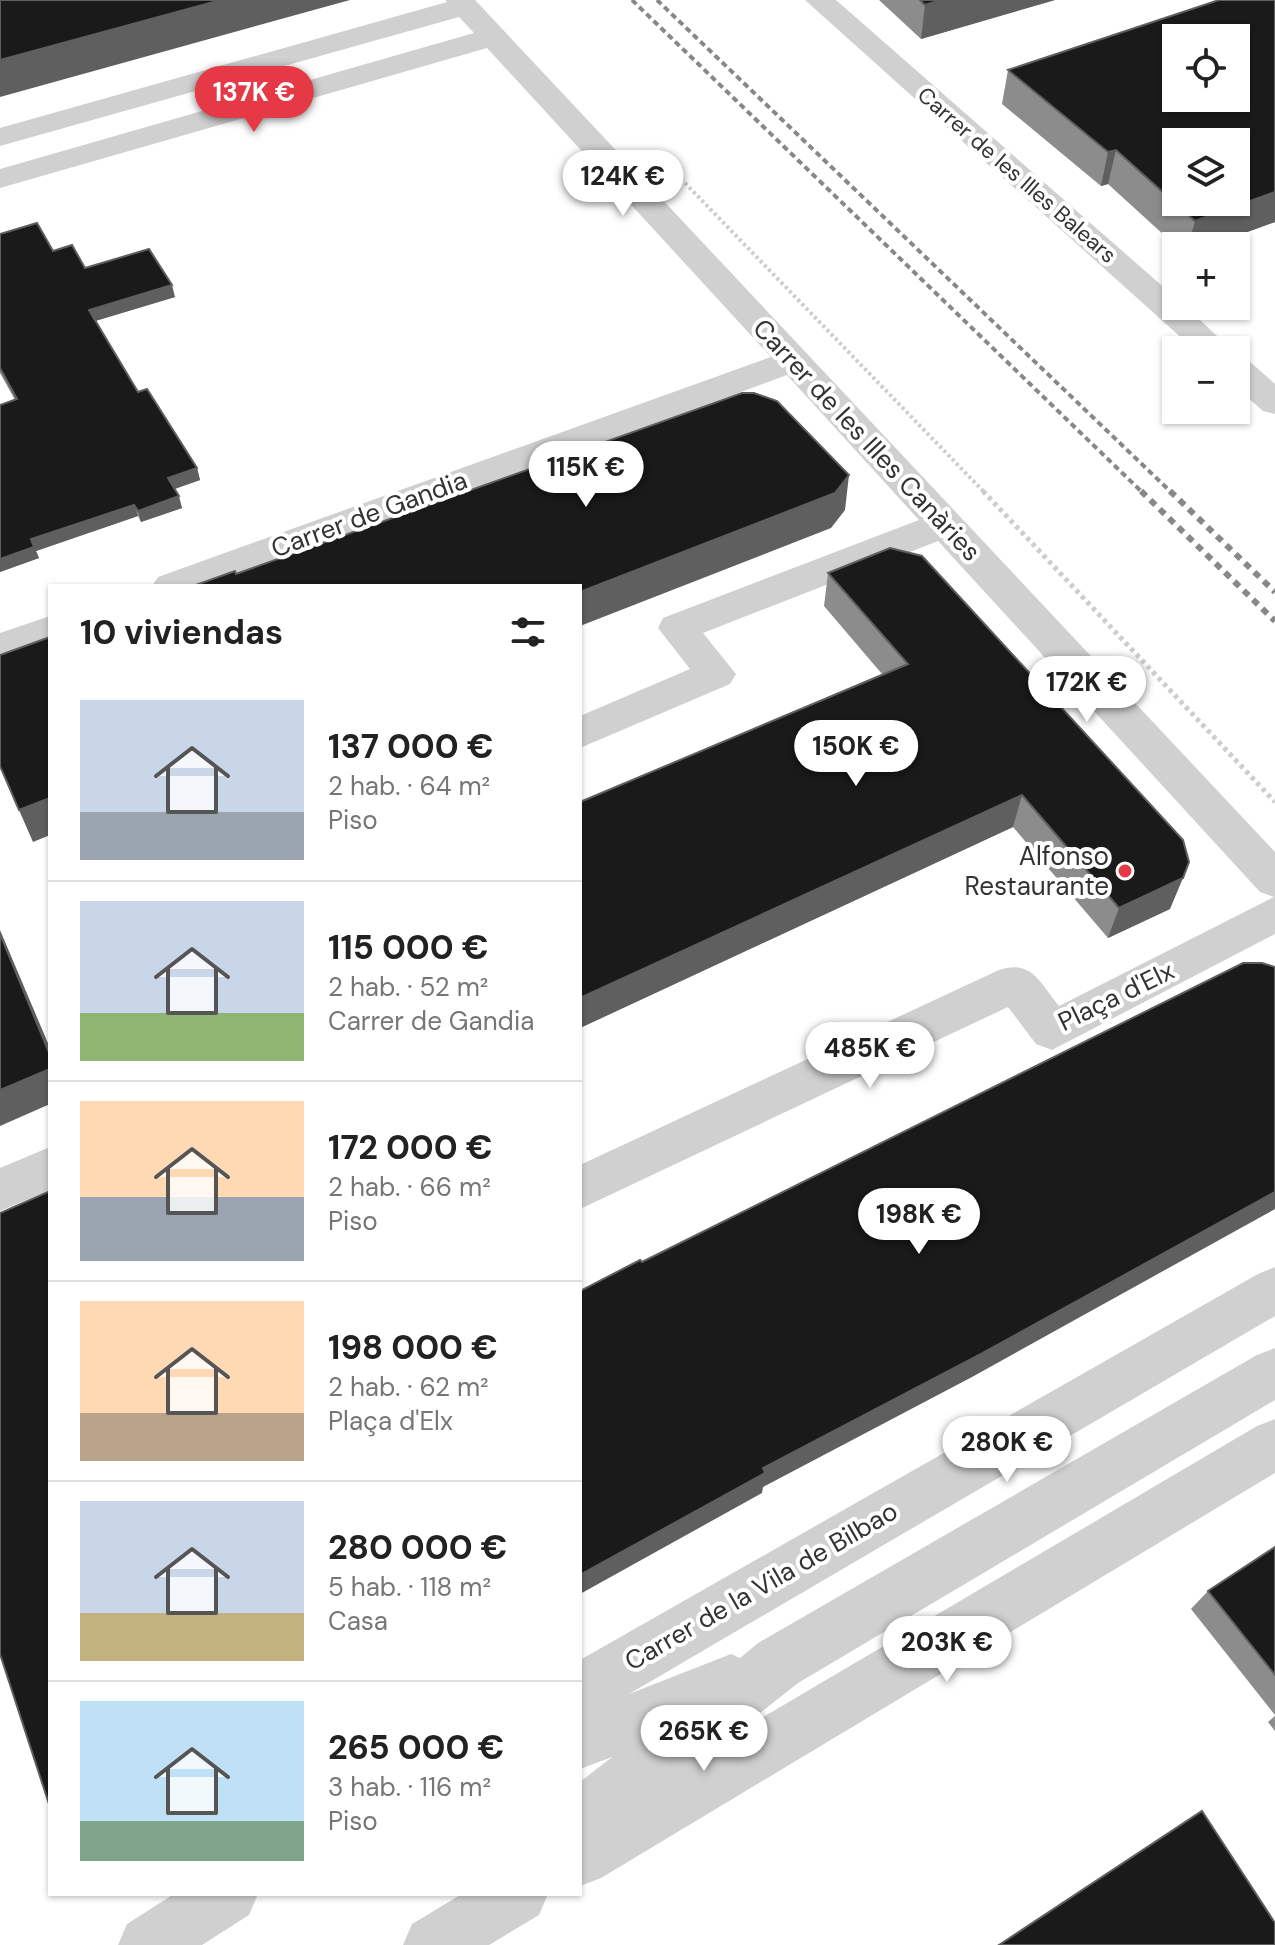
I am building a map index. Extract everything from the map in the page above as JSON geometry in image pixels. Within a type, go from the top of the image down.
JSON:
[{"type":"street","name":"Carrer de les Illes Balears","points":[[819,0],[1199,336]]},
{"type":"street","name":"Carrer de les Illes Canàries","points":[[462,3],[1275,880]]},
{"type":"street","points":[[0,137],[462,3]]},
{"type":"street","points":[[0,179],[121,154],[493,37]]},
{"type":"street","name":"Carrer de Gandia","points":[[177,584],[794,361]]},
{"type":"street","points":[[1250,381],[1275,403]]},
{"type":"street","points":[[582,732],[716,674],[677,628],[945,524]]},
{"type":"street","points":[[0,648],[48,631]]},
{"type":"street","name":"Plaça d'Elx","points":[[582,1187],[1015,983],[1052,1031],[1275,914]]},
{"type":"street","points":[[0,1190],[48,1169]]},
{"type":"street","name":"Carrer de la Vila de Bilbao","points":[[582,1690],[1275,1290]]},
{"type":"street","points":[[582,1816],[778,1663],[1275,1372]]},
{"type":"street","points":[[582,1856],[1275,1444]]},
{"type":"street","points":[[582,1740],[778,1663]]},
{"type":"street","points":[[148,1945],[225,1896]]},
{"type":"street","points":[[418,1945],[480,1896]]},
{"type":"street","points":[[433,1945],[515,1896]]},
{"type":"path","points":[[683,180],[1010,519],[1275,802]]},
{"type":"building","points":[[0,0],[221,0],[0,60]]},
{"type":"building","points":[[920,0],[941,0],[925,5]]},
{"type":"building","points":[[1219,0],[1275,0],[1275,192],[1250,201],[1250,128],[1162,128],[1162,191],[1116,150],[1108,152],[1008,70]]},
{"type":"building","points":[[1189,216],[1209,216],[1195,221]]},
{"type":"building","points":[[37,223],[53,251],[72,245],[85,268],[149,249],[172,285],[89,310],[138,392],[147,389],[197,468],[168,478],[179,496],[138,511],[134,505],[31,539],[34,547],[0,559],[0,405],[17,399],[0,368],[0,234]]},
{"type":"building","points":[[742,393],[754,393],[777,401],[849,475],[835,493],[582,591],[582,584],[199,584],[235,571],[236,574]]},
{"type":"building","points":[[890,548],[922,556],[1183,840],[1189,862],[1183,878],[1119,908],[1022,795],[582,997],[582,801],[908,664],[828,573]]},
{"type":"building","points":[[48,638],[48,799],[19,810],[0,766],[0,655]]},
{"type":"building","points":[[0,934],[48,1050],[48,1070],[0,1090]]},
{"type":"building","points":[[1243,963],[1275,967],[1275,1192],[981,1354],[763,1468],[765,1473],[582,1574],[582,1290],[640,1260],[642,1262]]},
{"type":"building","points":[[48,1192],[48,1801],[0,1654],[0,1213]]},
{"type":"building","points":[[1275,1547],[1275,1675],[1208,1591]]},
{"type":"building","points":[[1202,1811],[1275,1923],[1275,1945],[999,1945]]},
{"type":"railway","points":[[632,0],[1143,493]]},
{"type":"railway","points":[[657,0],[1172,493]]},
{"type":"railway","points":[[1141,491],[1275,621]]},
{"type":"railway","points":[[1170,491],[1275,592]]},
{"type":"place","name":"Alfonso Restaurante","points":[[1125,871]]}]
